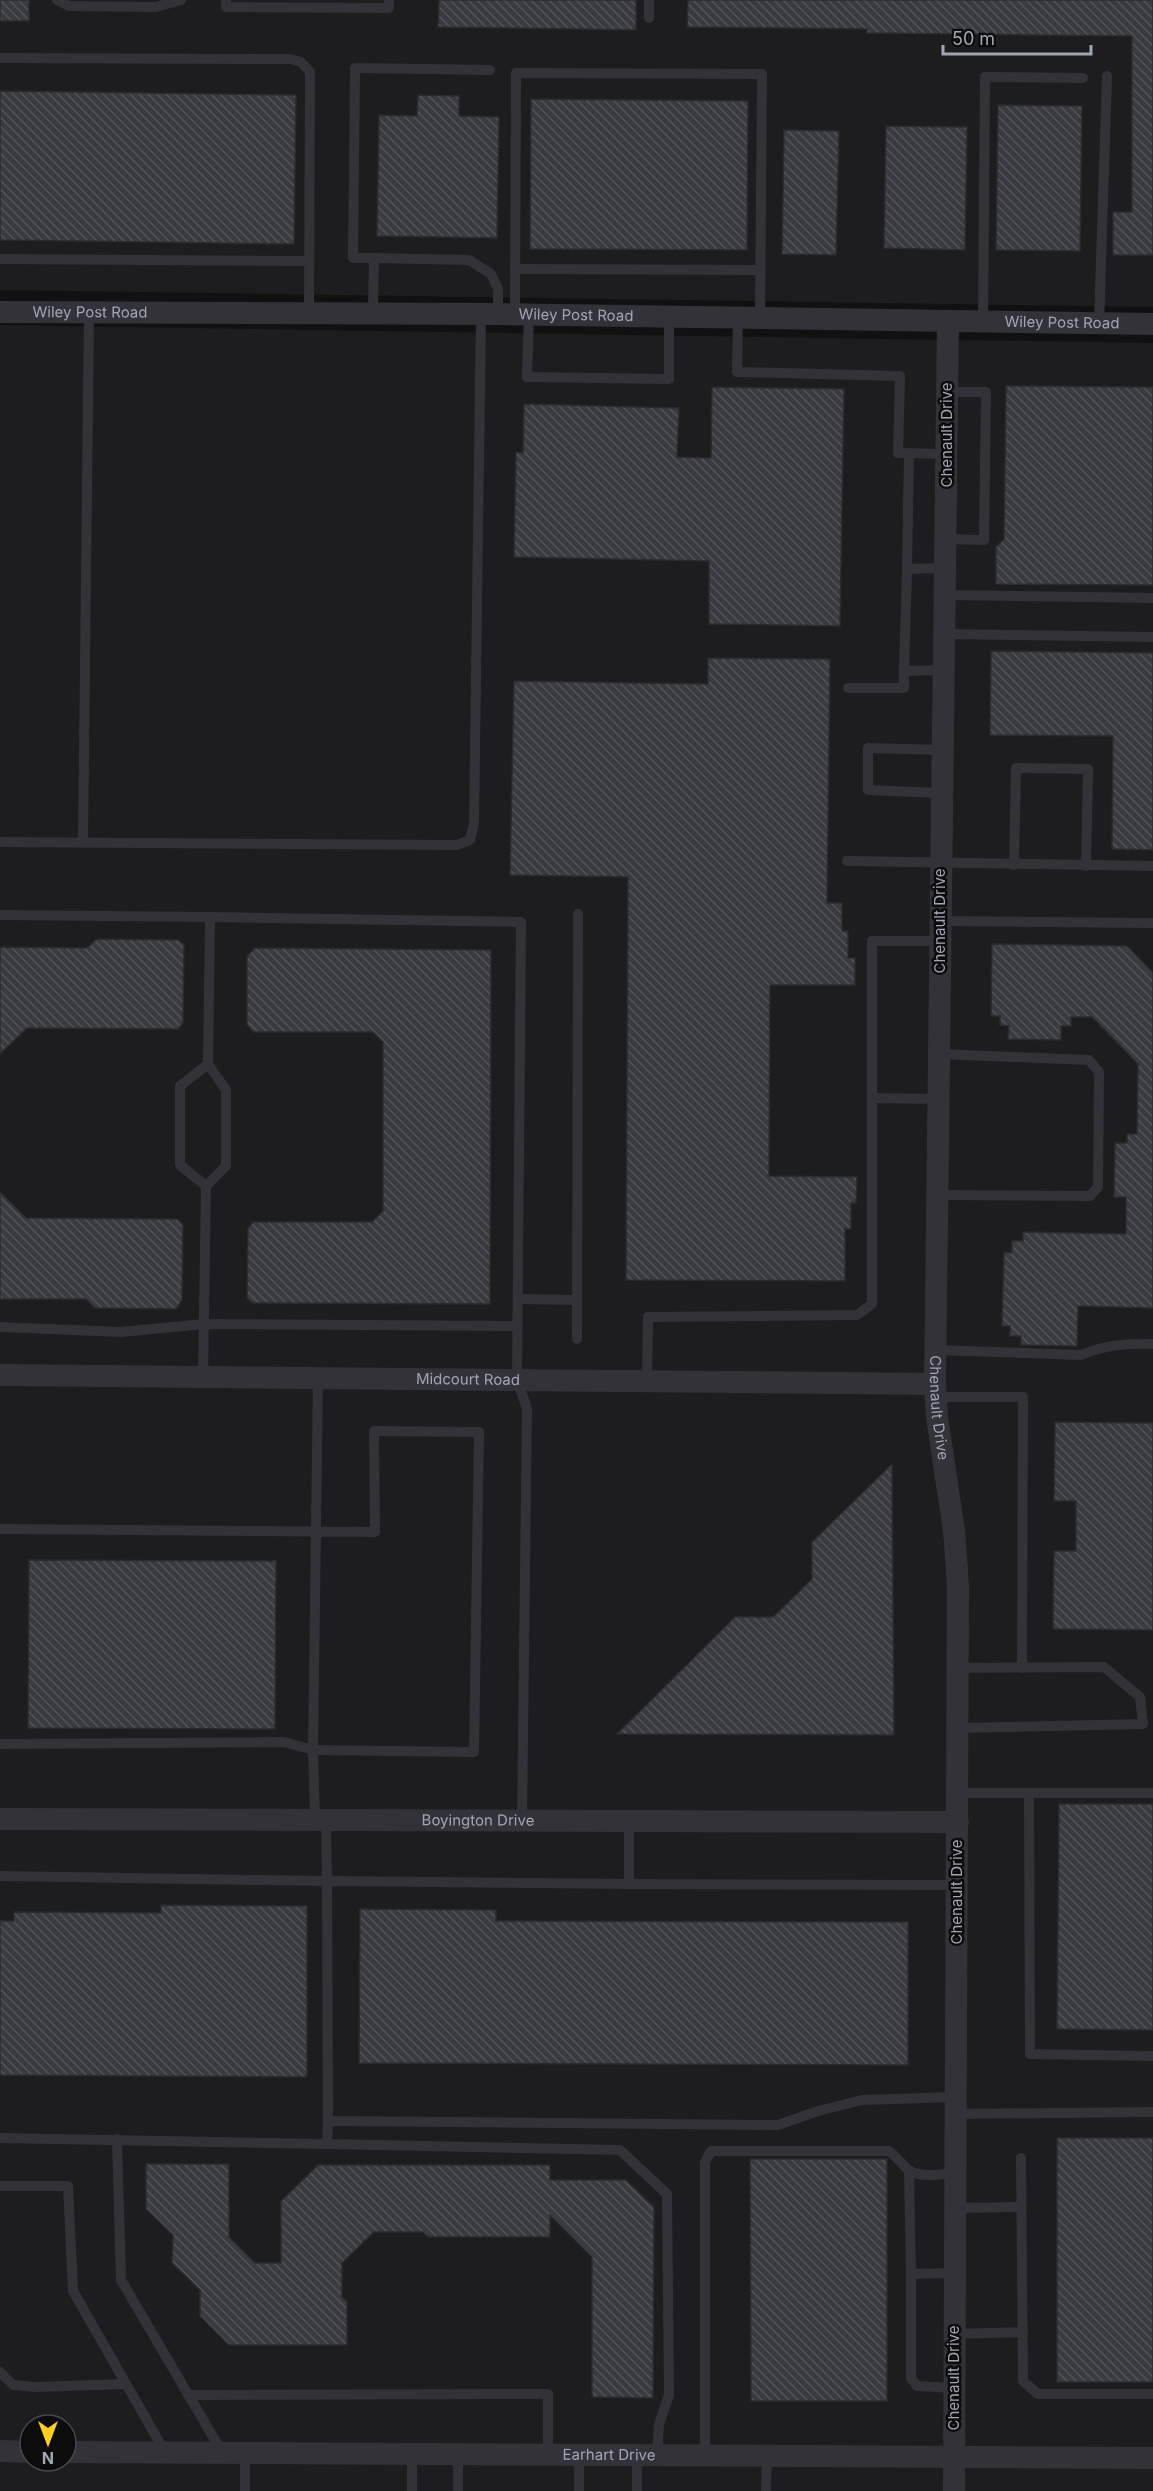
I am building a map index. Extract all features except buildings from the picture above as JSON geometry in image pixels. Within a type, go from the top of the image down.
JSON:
[{"type":"street","name":"Wiley Post Road","points":[[0,312],[506,314],[1153,324]]},
{"type":"street","name":"Chenault Drive","points":[[948,322],[935,1390],[954,1532],[958,1585],[954,2491]]},
{"type":"street","name":"Midcourt Road","points":[[0,1375],[647,1381],[935,1390]]},
{"type":"street","name":"Boyington Drive","points":[[0,1819],[958,1822]]},
{"type":"street","points":[[0,2451],[18,2452]]},
{"type":"street","name":"Earhart Drive","points":[[78,2452],[1153,2458]]},
{"type":"lane","points":[[57,0],[69,6],[156,8],[181,0]]},
{"type":"lane","points":[[226,0],[226,7],[389,8],[389,0]]},
{"type":"lane","points":[[649,0],[649,18]]},
{"type":"lane","points":[[0,58],[266,59],[301,62],[310,72],[309,313]]},
{"type":"lane","points":[[490,70],[355,68],[353,258],[469,260],[490,274],[498,289],[527,377],[669,379],[669,316]]},
{"type":"lane","points":[[0,842],[457,845],[470,840],[474,823],[506,314],[515,269],[516,73],[762,74],[760,270],[737,372],[900,376],[898,453],[947,454]]},
{"type":"lane","points":[[983,323],[985,76],[1083,78]]},
{"type":"lane","points":[[1099,324],[1107,76]]},
{"type":"lane","points":[[374,258],[374,313]]},
{"type":"lane","points":[[0,259],[309,261]]},
{"type":"lane","points":[[515,269],[760,270]]},
{"type":"lane","points":[[82,842],[89,312]]},
{"type":"lane","points":[[946,392],[986,392],[984,540],[946,539]]},
{"type":"lane","points":[[848,687],[904,688],[909,453]]},
{"type":"lane","points":[[907,569],[945,568]]},
{"type":"lane","points":[[945,595],[1153,598]]},
{"type":"lane","points":[[944,634],[1153,637]]},
{"type":"lane","points":[[904,671],[943,670]]},
{"type":"lane","points":[[941,793],[868,790],[868,748],[942,750]]},
{"type":"lane","points":[[1014,865],[1016,768],[1088,770],[1086,866]]},
{"type":"lane","points":[[847,861],[1153,866]]},
{"type":"lane","points":[[576,1339],[578,914]]},
{"type":"lane","points":[[0,915],[521,922],[517,1380],[527,1408],[522,1820]]},
{"type":"lane","points":[[203,1377],[206,1186],[226,1166],[226,1090],[208,1064],[210,917]]},
{"type":"lane","points":[[647,1381],[648,1317],[857,1315],[872,1304],[872,940],[940,931],[1153,924]]},
{"type":"lane","points":[[937,1195],[1090,1196],[1098,1187],[1098,1072],[1089,1060],[940,1054]]},
{"type":"lane","points":[[206,1186],[180,1165],[180,1086],[208,1064]]},
{"type":"lane","points":[[872,1098],[939,1100]]},
{"type":"lane","points":[[519,1299],[577,1299]]},
{"type":"lane","points":[[0,1327],[120,1332],[204,1324],[518,1326]]},
{"type":"lane","points":[[936,1350],[1081,1355],[1097,1348],[1126,1343],[1153,1344]]},
{"type":"lane","points":[[318,1378],[313,1750],[327,1881],[327,2144]]},
{"type":"lane","points":[[935,1390],[1023,1397],[1022,1668]]},
{"type":"lane","points":[[0,1529],[375,1532],[374,1431],[479,1432],[474,1752],[313,1750],[284,1742],[0,1744]]},
{"type":"lane","points":[[957,1668],[1104,1667],[1140,1697],[1143,1724],[957,1728]]},
{"type":"lane","points":[[957,1793],[1153,1793]]},
{"type":"lane","points":[[1029,1793],[1030,2054],[1153,2056]]},
{"type":"lane","points":[[629,1884],[630,1821]]},
{"type":"lane","points":[[0,1876],[629,1884],[958,1884]]},
{"type":"lane","points":[[328,2121],[778,2125],[818,2111],[862,2100],[1153,2112]]},
{"type":"lane","points":[[0,2138],[620,2150],[667,2194],[669,2395],[647,2455],[637,2491]]},
{"type":"lane","points":[[117,2139],[121,2280],[222,2452]]},
{"type":"lane","points":[[705,2455],[705,2162],[711,2151],[889,2151],[909,2170],[922,2175],[955,2173]]},
{"type":"lane","points":[[1021,2158],[1023,2381],[1038,2394],[1153,2394]]},
{"type":"lane","points":[[909,2170],[911,2378],[917,2386],[954,2388]]},
{"type":"lane","points":[[0,2186],[68,2186],[73,2290],[165,2452]]},
{"type":"lane","points":[[955,2208],[1021,2207]]},
{"type":"lane","points":[[911,2274],[954,2273]]},
{"type":"lane","points":[[954,2334],[1023,2332]]},
{"type":"lane","points":[[0,2372],[13,2385],[126,2384]]},
{"type":"lane","points":[[189,2396],[548,2394],[548,2454]]},
{"type":"lane","points":[[245,2452],[245,2491]]},
{"type":"lane","points":[[458,2453],[458,2491]]},
{"type":"lane","points":[[412,2454],[412,2491]]},
{"type":"lane","points":[[579,2454],[579,2491]]},
{"type":"lane","points":[[766,2491],[767,2455]]},
{"type":"shaded area","points":[[0,0],[1153,0],[1153,307],[0,290]]},
{"type":"shaded area","points":[[0,325],[1153,343],[1153,2491],[0,2491]]}]
